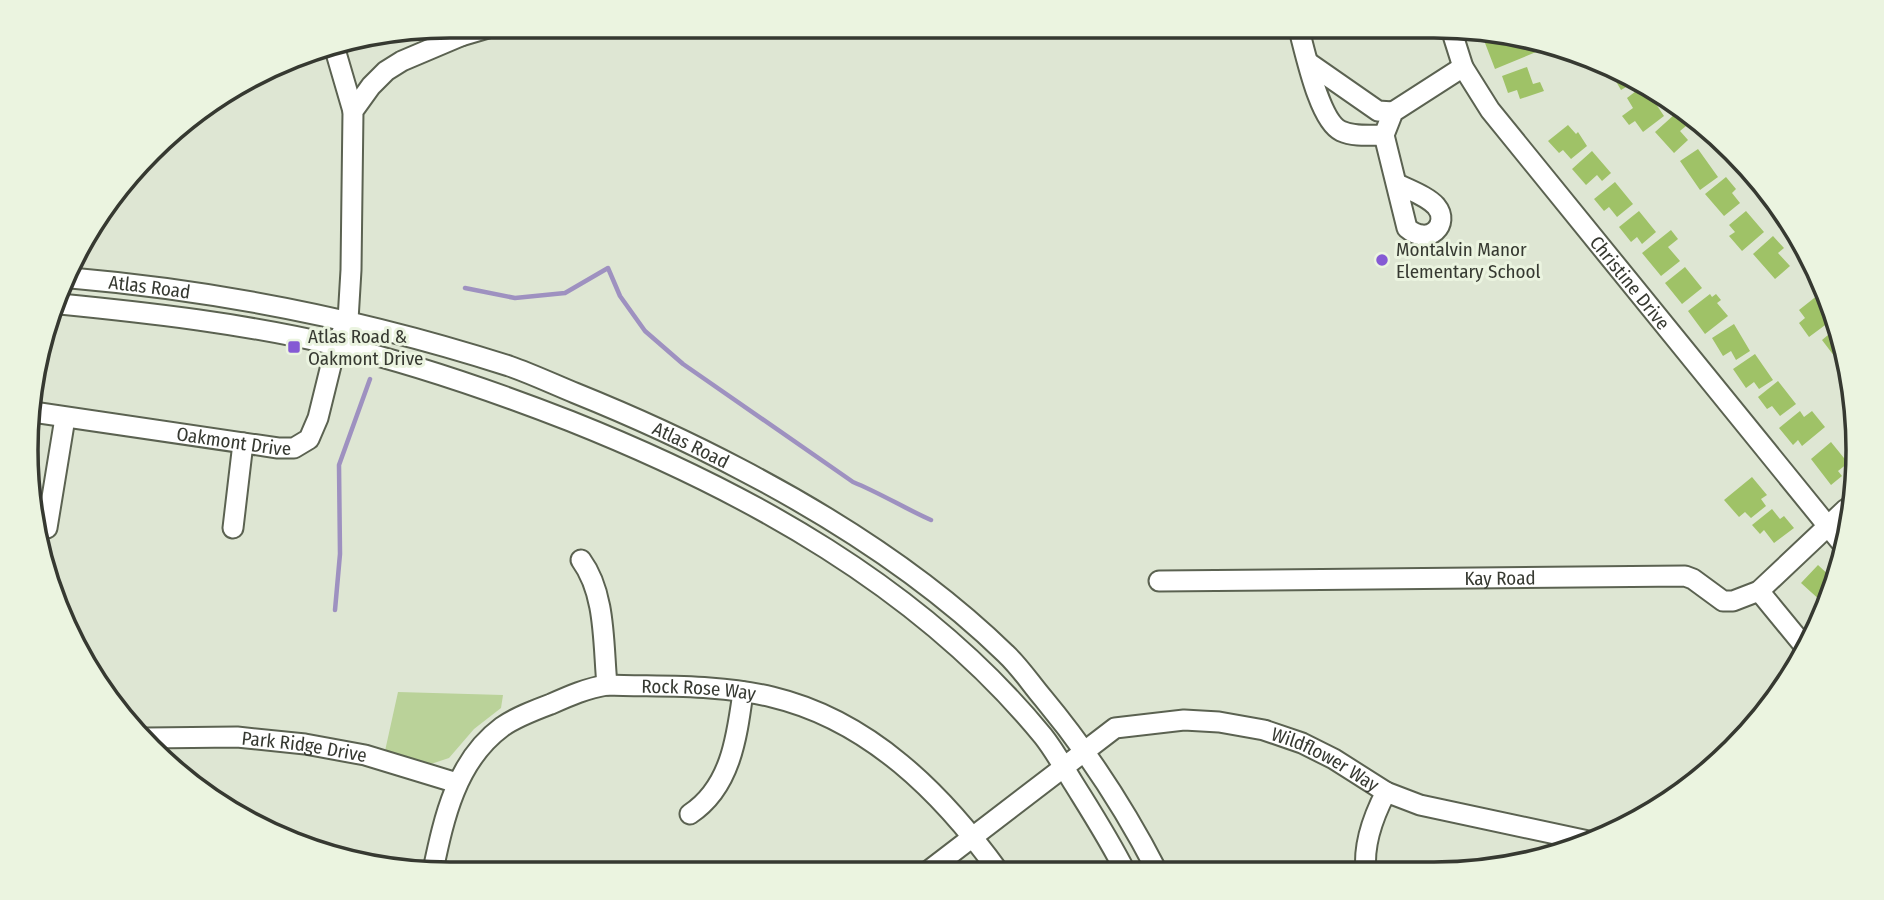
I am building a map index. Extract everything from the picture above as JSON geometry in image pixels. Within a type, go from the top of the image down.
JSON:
[{"type":"street","points":[[353,111],[386,71],[445,38]]},
{"type":"street","points":[[1302,38],[1323,112],[1332,126],[1355,135],[1384,135]]},
{"type":"street","name":"Christine Drive","points":[[1454,39],[1463,67],[1490,110],[1833,534]]},
{"type":"street","points":[[337,55],[353,111],[348,320]]},
{"type":"street","points":[[1309,63],[1378,111],[1393,112]]},
{"type":"street","points":[[1398,184],[1384,135],[1393,112],[1463,67]]},
{"type":"street","name":"Atlas Road","points":[[76,279],[203,292],[348,320],[513,368],[642,420],[780,490],[873,546],[948,603],[1008,655],[1085,750],[1122,806],[1152,862]]},
{"type":"street","name":"Atlas Road","points":[[65,305],[199,320],[336,345],[494,391],[631,445],[679,467],[766,514],[858,569],[951,641],[988,675],[1037,729],[1063,766],[1120,862]]},
{"type":"street","name":"Oakmont Drive","points":[[40,413],[294,448],[309,439],[318,418],[336,345],[348,320]]},
{"type":"street","points":[[47,528],[65,418]]},
{"type":"street","points":[[233,528],[243,443]]},
{"type":"street","points":[[1799,640],[1759,592],[1833,534]]},
{"type":"street","points":[[581,560],[591,573],[597,593],[607,685]]},
{"type":"street","name":"Kay Road","points":[[1159,581],[1685,576],[1723,601],[1733,601],[1759,592]]},
{"type":"street","name":"Rock Rose Way","points":[[435,861],[442,825],[457,783],[474,755],[502,727],[568,697],[607,685],[712,688],[802,705],[863,736],[897,759],[921,779],[974,837],[992,862]]},
{"type":"street","points":[[690,814],[705,804],[727,768],[738,730],[743,692]]},
{"type":"street","name":"Wildflower Way","points":[[940,862],[1115,728],[1184,720],[1219,722],[1264,730],[1302,743],[1334,759],[1386,792],[1420,806],[1572,838]]},
{"type":"street","name":"Park Ridge Drive","points":[[156,738],[237,737],[305,744],[365,755],[457,783]]},
{"type":"street","points":[[1365,862],[1371,827],[1386,792]]},
{"type":"green space","points":[[398,692],[503,695],[501,708],[474,729],[449,758],[431,764],[385,751]]},
{"type":"building","points":[[1485,43],[1514,46],[1536,52],[1495,69]]},
{"type":"building","points":[[1527,67],[1533,84],[1540,82],[1544,91],[1520,99],[1517,90],[1508,93],[1502,76]]},
{"type":"building","points":[[1616,81],[1627,87],[1621,90]]},
{"type":"building","points":[[1635,92],[1656,104],[1664,116],[1643,132],[1635,121],[1629,125],[1622,116],[1633,108],[1627,98]]},
{"type":"building","points":[[1673,116],[1686,126],[1680,131],[1688,140],[1674,153],[1655,132]]},
{"type":"building","points":[[1568,125],[1576,134],[1578,132],[1587,146],[1571,159],[1563,150],[1559,153],[1548,141]]},
{"type":"building","points":[[1698,149],[1718,177],[1700,190],[1680,161]]},
{"type":"building","points":[[1592,151],[1611,173],[1602,181],[1597,175],[1586,185],[1572,169]]},
{"type":"building","points":[[1726,177],[1736,189],[1732,193],[1740,203],[1724,216],[1705,194]]},
{"type":"building","points":[[1615,182],[1633,204],[1617,217],[1609,207],[1604,211],[1594,199]]},
{"type":"building","points":[[1639,211],[1656,232],[1642,244],[1637,237],[1631,242],[1619,227]]},
{"type":"building","points":[[1746,211],[1764,232],[1742,251],[1729,236],[1735,232],[1729,225]]},
{"type":"building","points":[[1671,230],[1678,239],[1668,247],[1680,261],[1661,276],[1642,253]]},
{"type":"building","points":[[1773,236],[1784,248],[1778,253],[1790,266],[1775,279],[1753,254]]},
{"type":"building","points":[[1685,267],[1702,288],[1682,304],[1665,283]]},
{"type":"building","points":[[1710,294],[1712,297],[1716,294],[1721,300],[1717,303],[1728,316],[1705,334],[1688,311]]},
{"type":"building","points":[[1816,297],[1826,325],[1809,337],[1799,323],[1805,318],[1799,310]]},
{"type":"building","points":[[1734,324],[1750,351],[1736,360],[1731,351],[1723,356],[1712,338]]},
{"type":"building","points":[[1829,334],[1834,356],[1822,340]]},
{"type":"building","points":[[1755,354],[1773,380],[1759,389],[1754,382],[1746,388],[1733,369]]},
{"type":"building","points":[[1778,381],[1796,404],[1780,416],[1772,406],[1767,409],[1758,397]]},
{"type":"building","points":[[1800,411],[1804,417],[1812,411],[1825,427],[1802,446],[1798,440],[1793,445],[1779,428]]},
{"type":"building","points":[[1831,442],[1846,460],[1845,465],[1838,471],[1842,476],[1831,485],[1811,459]]},
{"type":"building","points":[[1752,477],[1767,495],[1761,499],[1766,506],[1751,518],[1745,512],[1739,517],[1724,500]]},
{"type":"building","points":[[1772,509],[1780,519],[1784,516],[1794,528],[1774,543],[1764,530],[1760,534],[1752,525]]},
{"type":"building","points":[[1818,565],[1827,573],[1818,598],[1801,583]]},
{"type":"waterway","points":[[465,288],[515,298],[565,293],[608,268],[620,296],[645,331],[683,364],[853,482],[931,520]]},
{"type":"waterway","points":[[335,610],[340,554],[339,465],[370,379]]},
{"type":"place","name":"Montalvin Manor Elementary School","points":[[1382,260]]},
{"type":"place","name":"Atlas Road & Oakmont Drive","points":[[294,347]]}]
